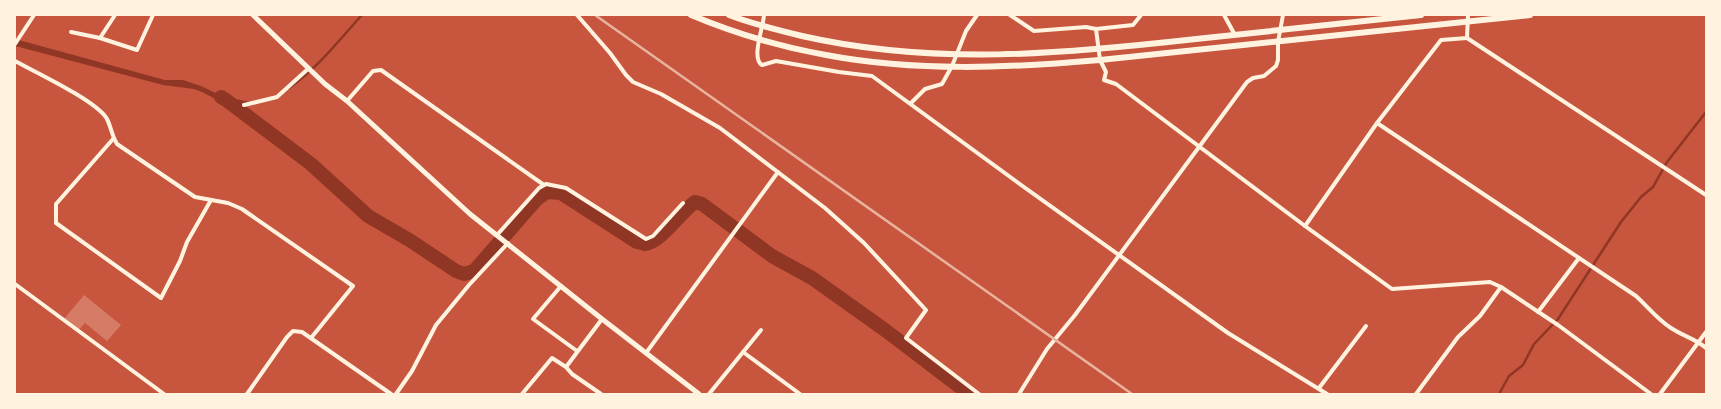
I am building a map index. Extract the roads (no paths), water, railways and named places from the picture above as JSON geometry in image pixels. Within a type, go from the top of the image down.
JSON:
[{"type":"highway","points":[[691,15],[760,39],[826,55],[899,64],[952,66],[1049,65],[1278,42],[1468,18],[1530,15]]},
{"type":"highway","points":[[729,15],[763,26],[831,42],[890,51],[956,55],[1000,55],[1098,50],[1421,15]]},
{"type":"main road","points":[[253,15],[470,214],[699,394]]},
{"type":"street","points":[[15,44],[17,38],[34,15]]},
{"type":"street","points":[[100,38],[115,15]]},
{"type":"street","points":[[71,32],[100,38],[137,50],[153,15]]},
{"type":"street","points":[[577,15],[633,82],[661,94],[720,128],[825,208],[864,243],[926,310],[906,338],[979,394]]},
{"type":"street","points":[[764,15],[756,58],[762,65],[776,61],[872,76],[1228,333],[1327,394]]},
{"type":"street","points":[[911,103],[925,89],[942,84],[952,66],[966,31],[977,15]]},
{"type":"street","points":[[1010,15],[1034,31],[1086,26],[1096,29],[1133,25],[1140,15]]},
{"type":"street","points":[[1224,15],[1235,35]]},
{"type":"street","points":[[1019,394],[1047,349],[1075,315],[1247,82],[1253,78],[1264,76],[1276,66],[1283,15]]},
{"type":"street","points":[[1467,38],[1468,18]]},
{"type":"street","points":[[1096,29],[1100,60],[1106,72],[1104,80],[1116,84],[1304,226],[1392,289],[1490,282],[1501,287],[1558,325],[1651,394]]},
{"type":"street","points":[[1304,226],[1377,124],[1441,40],[1467,38],[1706,196]]},
{"type":"street","points":[[15,61],[61,85],[98,110],[107,118],[117,144],[195,197],[228,203],[242,209],[353,286],[311,338]]},
{"type":"street","points":[[244,105],[277,98],[309,68]]},
{"type":"street","points":[[347,102],[373,71],[381,70],[544,185],[566,188],[646,239],[653,236],[683,203]]},
{"type":"street","points":[[1377,124],[1636,296],[1668,327],[1683,336],[1699,342],[1706,348]]},
{"type":"street","points":[[114,139],[56,204],[56,223],[161,298],[180,262],[187,242],[211,200]]},
{"type":"street","points":[[646,353],[778,172]]},
{"type":"street","points":[[497,234],[539,188],[544,185]]},
{"type":"street","points":[[396,394],[412,372],[436,325],[469,285],[508,243]]},
{"type":"street","points":[[1538,312],[1579,258]]},
{"type":"street","points":[[15,284],[164,394]]},
{"type":"street","points":[[560,286],[533,319],[578,351]]},
{"type":"street","points":[[1416,394],[1458,337],[1480,316],[1501,287]]},
{"type":"street","points":[[566,366],[602,319]]},
{"type":"street","points":[[1319,388],[1366,326]]},
{"type":"street","points":[[709,394],[761,330]]},
{"type":"street","points":[[247,394],[293,331],[302,332],[391,394]]},
{"type":"street","points":[[1660,394],[1706,332]]},
{"type":"street","points":[[743,352],[800,394]]},
{"type":"street","points":[[522,394],[552,358],[566,366],[572,374],[601,394]]},
{"type":"waterway","points":[[289,88],[319,63],[362,15]]},
{"type":"waterway","points":[[221,97],[311,164],[368,216],[411,241],[456,271],[464,274],[474,271],[537,199],[547,192],[561,193],[637,242],[645,244],[657,239],[695,202],[702,204],[772,256],[812,278],[885,330],[969,394]]},
{"type":"waterway","points":[[238,101],[250,103]]},
{"type":"waterway","points":[[1499,394],[1509,376],[1523,365],[1534,344],[1558,319],[1621,222],[1641,197],[1653,187],[1667,162],[1706,112]]},
{"type":"railway","points":[[595,15],[1132,394]]}]
